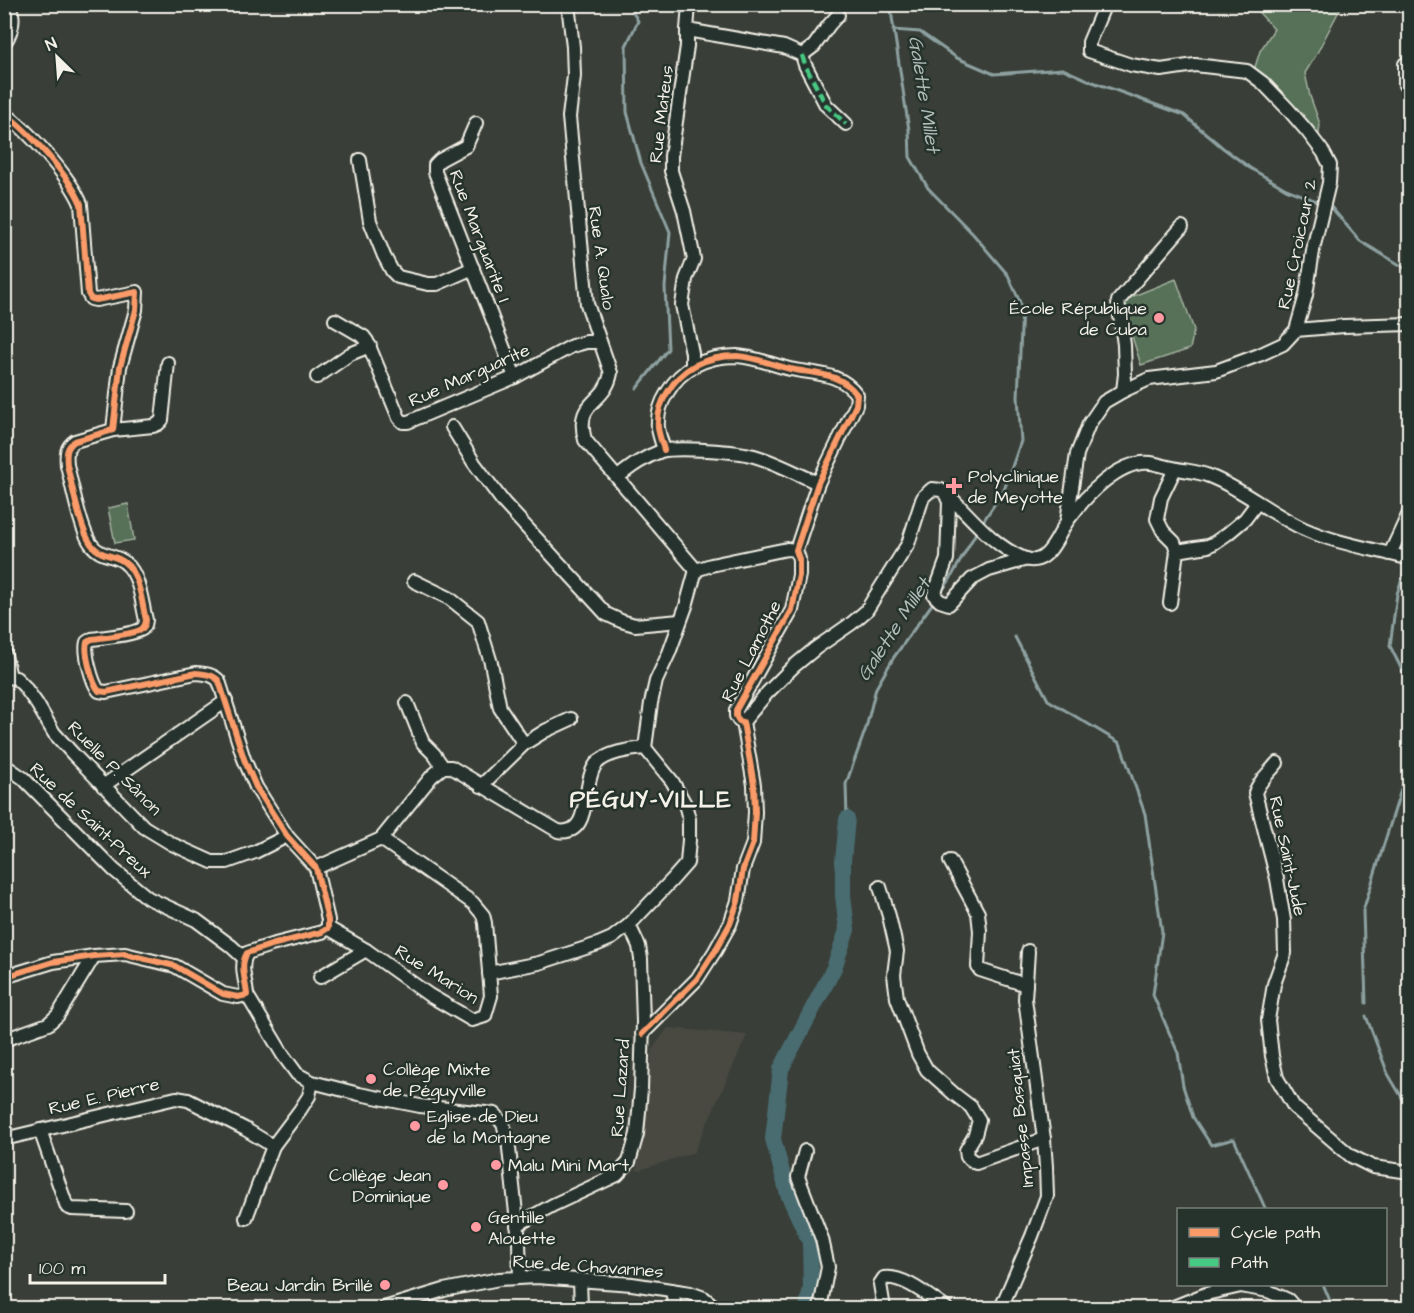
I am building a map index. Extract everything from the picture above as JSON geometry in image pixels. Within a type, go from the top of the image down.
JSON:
[{"type":"street","points":[[4,43],[8,39],[11,28],[12,14],[8,4]]},
{"type":"street","name":"Rue A. Qualo","points":[[568,4],[574,76],[569,117],[581,252],[587,303],[611,373],[610,382],[603,392],[585,410],[582,428],[585,440],[696,570]]},
{"type":"street","name":"Rue Mateus","points":[[689,4],[687,46],[671,156],[671,171],[684,211],[694,259],[686,279],[682,305],[692,352],[692,366]]},
{"type":"street","name":"Rue Croicour 2","points":[[1067,521],[1077,454],[1089,424],[1104,402],[1123,390],[1149,379],[1216,371],[1259,355],[1283,344],[1296,330],[1306,295],[1314,245],[1329,183],[1330,165],[1307,131],[1263,83],[1247,71],[1194,65],[1161,70],[1131,65],[1089,51],[1089,42],[1105,4]]},
{"type":"street","points":[[802,55],[814,46],[838,15]]},
{"type":"street","points":[[687,30],[784,47],[802,55],[826,105],[846,124]]},
{"type":"street","points":[[1405,64],[1405,85],[1410,91]]},
{"type":"street","points":[[4,112],[17,122],[42,149],[77,194],[81,204],[88,294],[91,299],[137,292],[136,310],[120,367],[113,430]]},
{"type":"street","name":"Rue Marguarite I","points":[[476,123],[466,146],[440,160],[435,165],[435,172],[515,377]]},
{"type":"street","points":[[360,160],[370,221],[384,256],[398,277],[436,284],[473,268]]},
{"type":"street","points":[[1123,390],[1124,345],[1118,301],[1182,227]]},
{"type":"street","name":"Rue Marguarite","points":[[335,320],[364,337],[370,346],[399,418],[403,422],[408,422],[515,377],[572,346],[586,342],[600,342]]},
{"type":"street","points":[[1296,330],[1410,324]]},
{"type":"street","points":[[317,377],[350,354],[370,346]]},
{"type":"street","name":"Rue Lamothe","points":[[692,366],[718,357],[752,358],[774,365],[834,376],[846,383],[857,395],[856,405],[818,483],[796,550],[800,574],[792,610],[736,710],[736,716],[739,721],[743,722]]},
{"type":"street","points":[[168,363],[162,420],[158,424],[113,430],[75,441],[67,449],[67,465],[83,528],[95,548],[104,555],[119,559],[129,566],[137,583],[146,620],[146,625],[135,632],[92,639],[87,642],[85,649],[94,684],[99,691],[106,692],[196,673],[215,676],[219,681],[244,759],[256,787],[287,836],[316,868],[328,920],[328,928],[322,932],[247,953],[242,964],[247,995],[287,1061],[297,1074],[312,1082],[420,1106],[495,1114],[503,1124],[508,1139],[519,1241],[520,1277]]},
{"type":"street","points":[[664,450],[658,430],[660,406],[672,385],[692,366]]},
{"type":"street","points":[[452,427],[474,463],[504,503],[606,614],[635,625],[680,621]]},
{"type":"street","points":[[618,477],[637,461],[664,450],[725,451],[753,455],[818,483]]},
{"type":"street","points":[[945,492],[949,502],[947,559],[934,595],[936,599],[949,604],[972,579],[989,570],[1035,560],[1049,553],[1067,521],[1088,496],[1112,474],[1132,464],[1149,463],[1208,475],[1305,530],[1410,560]]},
{"type":"street","points":[[1170,603],[1177,551],[1174,542],[1163,531],[1156,519],[1161,498],[1175,469]]},
{"type":"street","name":"Rue Lamothe","points":[[642,1034],[697,979],[716,951],[730,924],[738,901],[742,869],[753,843],[755,812],[753,777],[743,722],[794,666],[866,611],[908,544],[924,496],[932,489],[945,492]]},
{"type":"street","points":[[945,492],[997,544],[1027,560]]},
{"type":"street","points":[[1177,551],[1214,543],[1245,519],[1257,503]]},
{"type":"street","points":[[1390,554],[1410,511]]},
{"type":"street","points":[[489,974],[539,963],[612,938],[629,925],[687,863],[690,819],[686,804],[672,781],[645,748],[656,681],[686,606],[696,570],[788,549],[796,550]]},
{"type":"street","points":[[414,581],[449,598],[478,621],[491,663],[500,708],[524,744]]},
{"type":"street","points":[[4,651],[7,677]]},
{"type":"street","name":"Ruelle P. Sânon","points":[[7,677],[16,678],[24,686],[54,733],[144,827],[172,844],[212,862],[227,862],[237,860],[287,836]]},
{"type":"street","points":[[104,786],[226,701]]},
{"type":"street","points":[[407,703],[423,743],[443,767]]},
{"type":"street","points":[[481,786],[524,744],[571,719]]},
{"type":"street","points":[[316,868],[381,839],[432,776],[443,767],[451,767],[565,833],[579,824],[583,816],[589,782],[596,765],[604,758],[633,748],[645,748]]},
{"type":"street","name":"Rue Saint-Jude","points":[[1277,764],[1255,793],[1272,859],[1284,920],[1285,953],[1274,984],[1268,1020],[1277,1078],[1294,1107],[1351,1156],[1373,1167],[1410,1172]]},
{"type":"street","name":"Rue de Saint-Preux","points":[[4,765],[23,778],[114,870],[148,898],[196,920],[244,958]]},
{"type":"street","name":"Rue Marion","points":[[328,928],[366,950],[429,995],[472,1020],[485,1016],[491,996],[483,915],[473,903],[381,839]]},
{"type":"street","points":[[950,861],[978,913],[980,931],[978,967],[980,970],[1026,985]]},
{"type":"street","points":[[880,887],[897,951],[894,975],[897,998],[918,1054],[927,1070],[971,1107],[979,1120],[975,1135],[966,1150],[967,1157],[976,1163],[1044,1139]]},
{"type":"street","name":"Rue Lazard","points":[[517,1225],[617,1175],[629,1162],[637,1134],[641,1089],[643,1004],[639,946],[629,925]]},
{"type":"street","points":[[320,977],[366,950]]},
{"type":"street","name":"Impasse Basquiat","points":[[1000,1308],[1047,1196],[1044,1139],[1024,999],[1028,951]]},
{"type":"street","points":[[4,977],[53,962],[125,954],[175,966],[223,994],[238,997],[247,995]]},
{"type":"street","points":[[4,1040],[48,1024],[58,1015],[94,956]]},
{"type":"street","points":[[246,1218],[273,1146],[309,1096],[312,1082]]},
{"type":"street","name":"Rue E. Pierre","points":[[4,1139],[176,1098],[188,1100],[273,1146]]},
{"type":"street","points":[[40,1130],[67,1207],[126,1211]]},
{"type":"street","points":[[805,1151],[798,1177],[822,1239],[828,1267],[820,1308]]},
{"type":"street","name":"Rue de Chavannes","points":[[384,1308],[444,1290],[520,1277],[632,1284],[672,1290],[704,1298],[716,1308]]},
{"type":"street","points":[[884,1308],[880,1284],[884,1278],[892,1277],[905,1281],[946,1308]]},
{"type":"street","points":[[580,1280],[581,1308]]},
{"type":"street","points":[[1171,1308],[1206,1294],[1241,1286],[1268,1290],[1288,1300],[1295,1308]]},
{"type":"street","points":[[672,1290],[675,1308]]},
{"type":"shaded area","points":[[668,1028],[747,1035],[694,1152],[637,1171],[652,1050]]},
{"type":"green space","points":[[1252,5],[1342,5],[1305,73],[1320,124],[1318,141],[1281,93],[1254,70],[1260,51],[1274,29]]},
{"type":"green space","points":[[1176,279],[1194,330],[1190,349],[1141,365],[1121,301]]},
{"type":"green space","points":[[128,504],[134,540],[115,543],[108,508]]},
{"type":"waterway","points":[[628,4],[638,21],[626,46],[627,112],[641,163],[670,232],[665,287],[668,349],[637,388]]},
{"type":"waterway","name":"Galette Millet","points":[[890,4],[909,130],[910,157],[928,188],[973,234],[1008,275],[1022,307],[1018,397],[1021,441],[1004,490],[982,523]]},
{"type":"waterway","points":[[893,30],[920,32],[957,58],[994,74],[1063,69],[1184,115],[1250,168],[1286,189],[1319,202]]},
{"type":"waterway","points":[[1331,207],[1360,241],[1410,271]]},
{"type":"waterway","name":"Galette Millet","points":[[939,595],[977,531]]},
{"type":"waterway","points":[[1407,563],[1397,594],[1390,646],[1410,686]]},
{"type":"waterway","name":"Galette Millet","points":[[847,819],[846,784],[866,728],[876,688],[894,657],[935,600]]},
{"type":"waterway","points":[[1015,637],[1048,700],[1120,743],[1145,814],[1162,932],[1153,995],[1178,1053],[1183,1086],[1193,1117],[1211,1145],[1234,1139],[1265,1208]]},
{"type":"waterway","points":[[1366,1003],[1363,911],[1410,761]]},
{"type":"waterway","name":"Galette Millet","points":[[807,1308],[811,1287],[810,1242],[788,1194],[773,1139],[781,1069],[834,968],[847,930],[843,895],[847,819]]},
{"type":"waterway","points":[[1366,1016],[1388,1074],[1410,1111]]},
{"type":"waterway","points":[[1324,1286],[1333,1308]]},
{"type":"marked path","points":[[802,55],[826,105],[846,124]]},
{"type":"cycle path","points":[[4,113],[47,155],[76,193],[81,204],[88,294],[91,299],[137,292],[136,310],[120,367],[113,430],[75,441],[68,448],[67,454],[67,465],[87,537],[97,550],[126,563],[131,570],[138,586],[146,620],[144,627],[138,631],[92,639],[87,642],[91,675],[99,691],[106,692],[196,673],[206,674],[219,681],[244,759],[256,787],[287,836],[316,868],[328,920],[328,928],[322,932],[247,953],[243,963],[247,995],[238,997],[223,994],[175,966],[125,954],[53,962],[4,977]]},
{"type":"cycle path","points":[[642,1034],[697,979],[730,924],[738,901],[743,869],[753,843],[755,812],[754,785],[743,722],[739,721],[736,716],[736,710],[792,610],[799,575],[799,559],[796,550],[818,483],[856,405],[857,395],[851,387],[826,375],[790,369],[750,358],[737,356],[716,358],[696,365],[680,376],[662,401],[658,423],[664,450]]},
{"type":"place","name":"École République de Cuba","points":[[1159,318]]},
{"type":"place","name":"Polyclinique de Meyotte","points":[[954,486]]},
{"type":"place","name":"Collège Mixte de Péguyville","points":[[371,1079]]},
{"type":"place","name":"Eglise de Dieu de la Montagne","points":[[415,1126]]},
{"type":"place","name":"Malu Mini Mart","points":[[496,1165]]},
{"type":"place","name":"Collège Jean Dominique","points":[[443,1185]]},
{"type":"place","name":"Gentille Alouette","points":[[476,1227]]},
{"type":"place","name":"Beau Jardin Brillé","points":[[385,1285]]},
{"type":"district","name":"PÉGUY-VILLE","points":[[651,799]]}]
